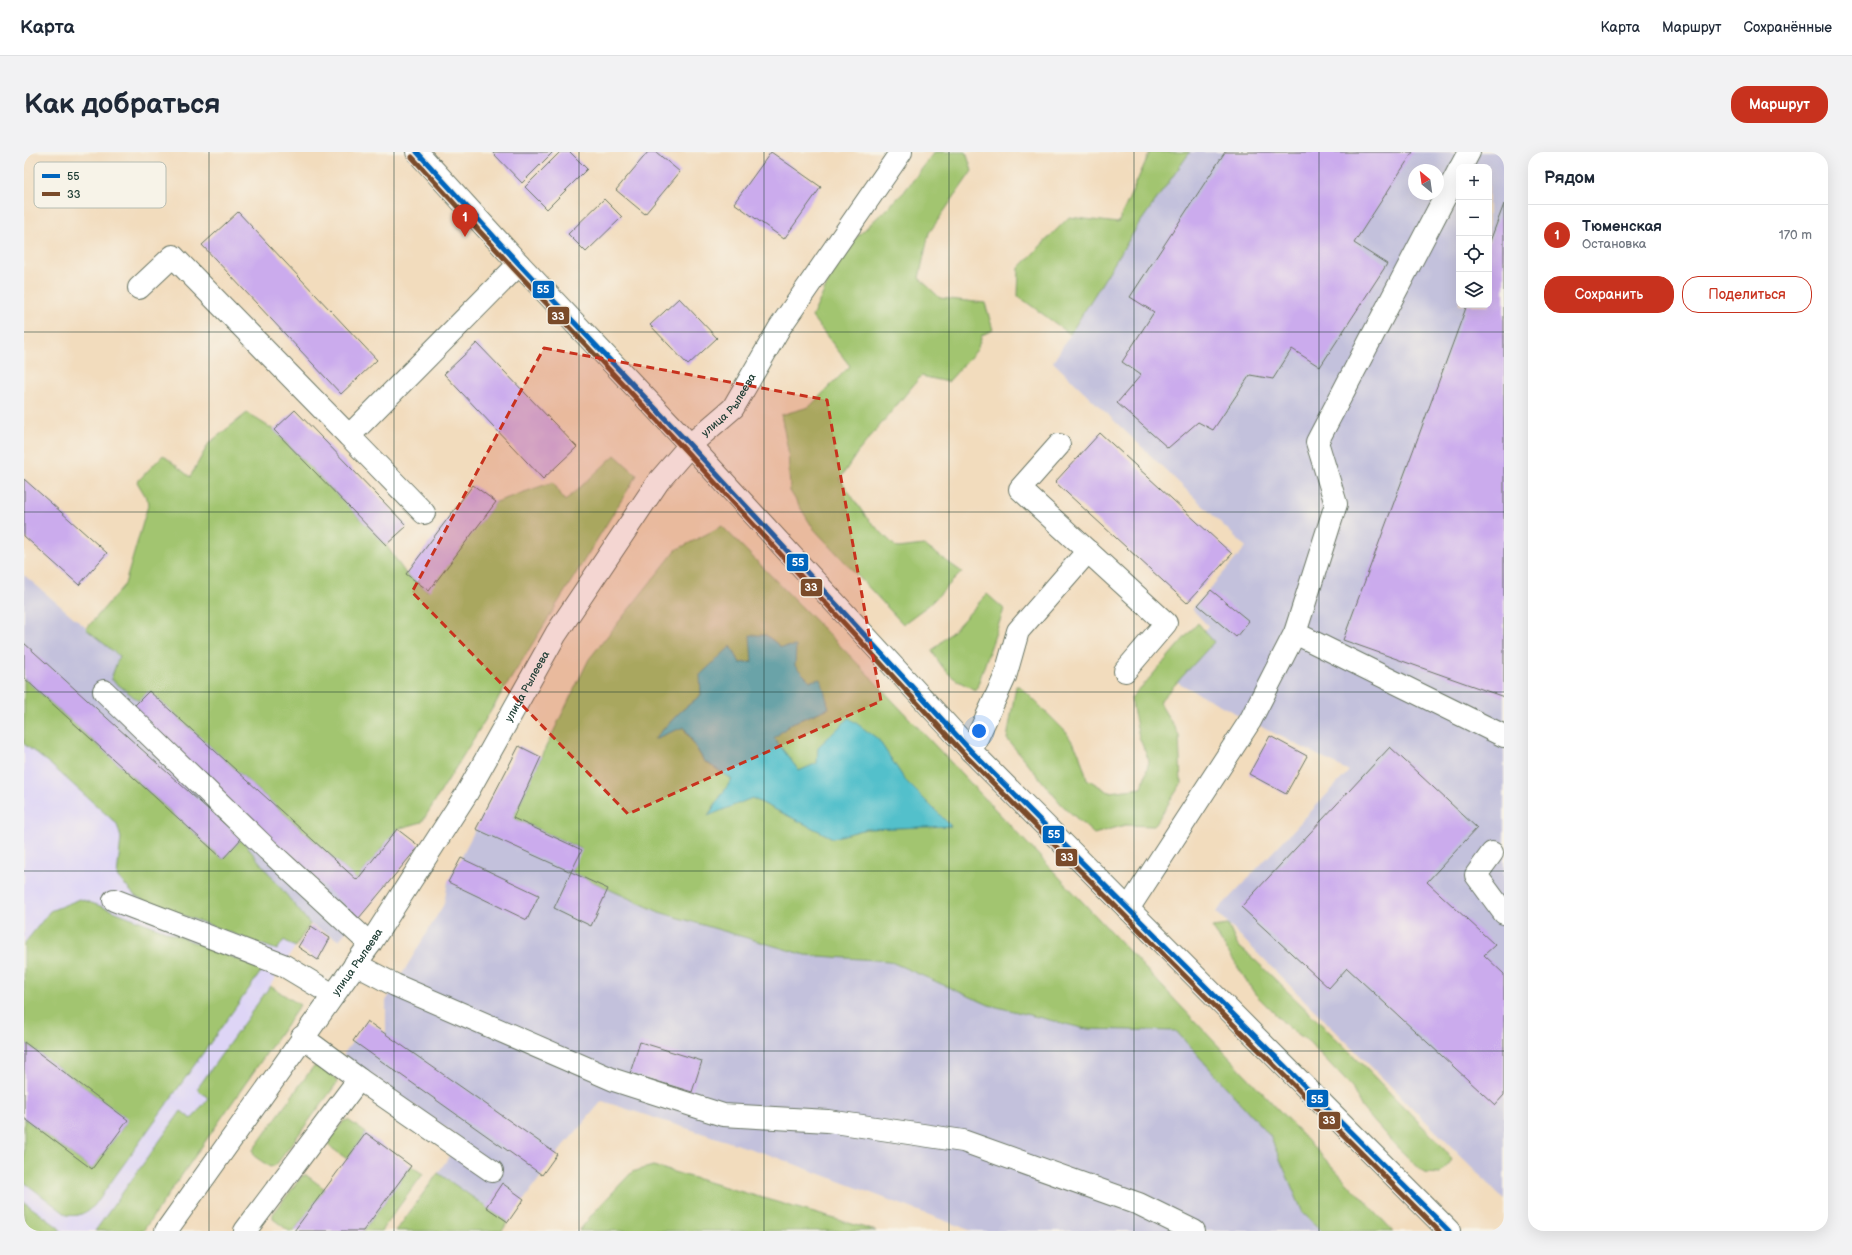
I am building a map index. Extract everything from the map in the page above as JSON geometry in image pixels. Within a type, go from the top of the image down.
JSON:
[{"type":"street","points":[[417,152],[519,264],[690,445],[971,751],[1449,1231]]},
{"type":"street","name":"улица Рылеева","points":[[166,1231],[370,944],[467,793],[556,634],[658,482],[690,445],[732,408],[780,327],[901,152]]},
{"type":"street","points":[[1463,164],[1469,152]]},
{"type":"street","points":[[1128,909],[1250,721],[1295,633],[1336,504],[1317,442],[1456,176]]},
{"type":"street","points":[[139,288],[172,256],[424,513]]},
{"type":"street","points":[[349,436],[519,264]]},
{"type":"street","points":[[1059,444],[1020,489],[1166,623],[1125,671]]},
{"type":"street","points":[[971,751],[1005,676],[1018,631],[1088,551]]},
{"type":"street","points":[[1295,633],[1504,736]]},
{"type":"street","points":[[104,691],[268,850],[370,944]]},
{"type":"street","points":[[1492,853],[1476,875],[1504,914]]},
{"type":"street","points":[[114,900],[283,965],[333,995]]},
{"type":"street","points":[[355,964],[395,985],[614,1080],[723,1115],[828,1121],[963,1141],[1138,1204],[1194,1231]]},
{"type":"street","points":[[302,1038],[492,1172]]},
{"type":"street","points":[[245,1231],[359,1079]]},
{"type":"highlighted area","points":[[544,348],[827,400],[881,701],[628,814],[412,592]]},
{"type":"shaded area","points":[[1190,152],[1504,152],[1504,1199],[1216,912],[1349,771],[1250,721],[1164,675],[1208,626],[1192,609],[1246,547],[1053,362],[1137,227]]},
{"type":"shaded area","points":[[24,575],[119,656],[149,691],[357,880],[397,829],[419,846],[339,940],[213,872],[223,859],[24,678]]},
{"type":"shaded area","points":[[24,710],[310,924],[270,986],[300,1005],[143,1231],[24,1231]]},
{"type":"shaded area","points":[[519,746],[541,757],[513,818],[582,850],[571,872],[658,912],[805,955],[889,961],[989,1005],[1086,1029],[1176,1031],[1270,1136],[1303,1213],[1322,1231],[972,1231],[770,1155],[602,1101],[557,1154],[508,1222],[438,1173],[461,1139],[343,1055],[367,1021],[386,1033],[386,1001],[444,904],[448,882]]},
{"type":"green space","points":[[935,152],[966,152],[972,171],[929,233],[919,278],[940,298],[985,303],[993,330],[982,335],[977,350],[948,382],[921,376],[857,453],[840,479],[866,517],[897,548],[924,545],[962,572],[930,604],[903,624],[813,528],[790,491],[788,450],[781,415],[809,407],[850,366],[812,317],[843,250],[903,193]]},
{"type":"green space","points":[[1150,152],[1190,152],[1137,227],[1070,334],[1018,296],[1019,268],[1069,217],[1118,223]]},
{"type":"green space","points":[[247,413],[274,430],[386,545],[406,574],[428,591],[496,502],[553,482],[565,501],[615,455],[637,475],[422,822],[397,829],[357,880],[149,691],[139,701],[111,679],[119,656],[86,629],[125,584],[149,502],[137,482],[163,455],[190,477],[209,443]]},
{"type":"green space","points":[[722,526],[860,666],[1393,1231],[1322,1231],[1303,1213],[1270,1136],[1176,1031],[1086,1029],[989,1005],[889,961],[805,955],[659,912],[571,872],[581,849],[513,818],[589,659],[676,550]],"holes":[[[766,635],[781,647],[795,666],[810,681],[829,708],[792,723],[774,738],[799,771],[878,739],[905,780],[951,826],[866,829],[833,838],[752,798],[708,815],[732,779],[704,761],[683,727],[655,738],[680,712],[701,695],[731,646],[740,663],[752,662]]]},
{"type":"green space","points":[[987,594],[1004,609],[976,690],[961,683],[950,675],[932,651],[955,629]]},
{"type":"green space","points":[[1198,623],[1214,642],[1159,702],[1179,735],[1181,784],[1154,826],[1125,825],[1094,834],[1062,805],[1007,739],[1016,686],[1020,686],[1066,732],[1079,753],[1087,779],[1109,792],[1142,788],[1149,761],[1139,737],[1131,698]]},
{"type":"green space","points":[[24,678],[223,859],[241,839],[310,924],[295,947],[284,940],[277,950],[147,902],[135,896],[117,876],[121,838],[117,824],[50,764],[24,744]]},
{"type":"green space","points":[[80,899],[263,969],[94,1206],[82,1214],[67,1215],[24,1182],[24,1118],[92,1169],[128,1120],[24,1042],[24,944],[50,911]]},
{"type":"green space","points":[[1228,925],[1237,945],[1255,960],[1349,1051],[1441,1145],[1452,1160],[1440,1174],[1424,1173],[1394,1144],[1362,1108],[1351,1086],[1308,1041],[1288,1027],[1255,994],[1212,927]]},
{"type":"green space","points":[[270,986],[300,1005],[143,1231],[95,1231],[181,1111],[192,1119],[208,1098],[197,1089]]},
{"type":"green space","points":[[320,1066],[335,1077],[337,1083],[276,1165],[270,1167],[254,1156],[253,1150],[313,1067]]},
{"type":"green space","points":[[348,1120],[366,1133],[347,1159],[329,1146],[328,1141],[344,1121]]},
{"type":"green space","points":[[411,1166],[423,1174],[381,1231],[363,1231]]},
{"type":"green space","points":[[653,1166],[876,1231],[579,1231],[594,1212],[632,1172]]},
{"type":"green space","points":[[438,1173],[508,1222],[502,1231],[396,1231]]},
{"type":"green space","points":[[306,1175],[325,1189],[294,1231],[289,1231],[273,1219],[273,1214],[302,1176]]},
{"type":"green space","points":[[24,1202],[58,1227],[61,1231],[24,1231]]},
{"type":"water","points":[[750,635],[766,635],[781,647],[796,646],[795,666],[810,681],[821,679],[829,708],[792,723],[774,738],[799,771],[817,763],[818,747],[849,718],[878,739],[905,780],[951,826],[866,829],[833,838],[752,798],[708,816],[732,779],[704,761],[684,727],[654,739],[680,712],[701,695],[700,675],[731,646],[740,663],[752,662]]},
{"type":"building","points":[[492,152],[553,152],[522,183]]},
{"type":"building","points":[[560,152],[570,152],[587,169],[547,209],[525,187]]},
{"type":"building","points":[[648,152],[656,152],[680,172],[645,214],[616,190]]},
{"type":"building","points":[[771,152],[821,187],[784,239],[734,203]]},
{"type":"building","points":[[1225,152],[1413,152],[1354,243],[1387,264],[1320,367],[1292,349],[1273,379],[1250,375],[1213,430],[1198,422],[1168,448],[1117,403],[1141,375],[1122,362],[1154,312],[1130,297]]},
{"type":"building","points":[[604,199],[622,217],[586,252],[568,234]]},
{"type":"building","points":[[1504,204],[1504,697],[1343,640],[1466,308],[1492,308],[1492,236]]},
{"type":"building","points":[[238,212],[377,360],[341,394],[202,245]]},
{"type":"building","points":[[679,298],[717,338],[688,365],[650,325]]},
{"type":"building","points":[[477,343],[577,447],[543,479],[444,374]]},
{"type":"building","points":[[295,410],[407,526],[386,545],[274,430]]},
{"type":"building","points":[[1100,433],[1232,554],[1187,603],[1055,482]]},
{"type":"building","points":[[24,479],[107,553],[79,585],[24,536]]},
{"type":"building","points":[[473,485],[496,502],[429,591],[406,574]]},
{"type":"building","points":[[1211,590],[1249,621],[1236,637],[1198,605]]},
{"type":"building","points":[[24,643],[241,839],[223,859],[24,678]]},
{"type":"building","points":[[149,691],[357,880],[397,829],[419,846],[359,918],[130,710]]},
{"type":"building","points":[[1270,736],[1307,756],[1286,794],[1249,774]]},
{"type":"building","points":[[519,746],[541,757],[513,818],[582,850],[571,872],[476,829]]},
{"type":"building","points":[[1390,747],[1477,828],[1427,882],[1495,945],[1484,955],[1504,974],[1504,1095],[1495,1105],[1347,968],[1329,988],[1241,907]]},
{"type":"building","points":[[461,858],[539,895],[527,920],[448,882]]},
{"type":"building","points":[[571,872],[608,889],[591,926],[554,908]]},
{"type":"building","points":[[311,926],[330,938],[318,960],[298,947]]},
{"type":"building","points":[[367,1021],[557,1154],[542,1175],[353,1041]]},
{"type":"building","points":[[24,1042],[128,1120],[92,1169],[24,1118]]},
{"type":"building","points":[[640,1042],[702,1061],[692,1092],[630,1073]]},
{"type":"building","points":[[366,1133],[411,1166],[363,1231],[294,1231]]},
{"type":"building","points":[[502,1183],[524,1199],[508,1222],[486,1207]]},
{"type":"transit line","name":"55","points":[[417,152],[519,264],[690,445],[971,751],[1449,1231]]},
{"type":"transit line","name":"33","points":[[412,157],[514,269],[685,450],[966,756],[1439,1231]]},
{"type":"place","name":"Тюменская","points":[[465,237]]}]
